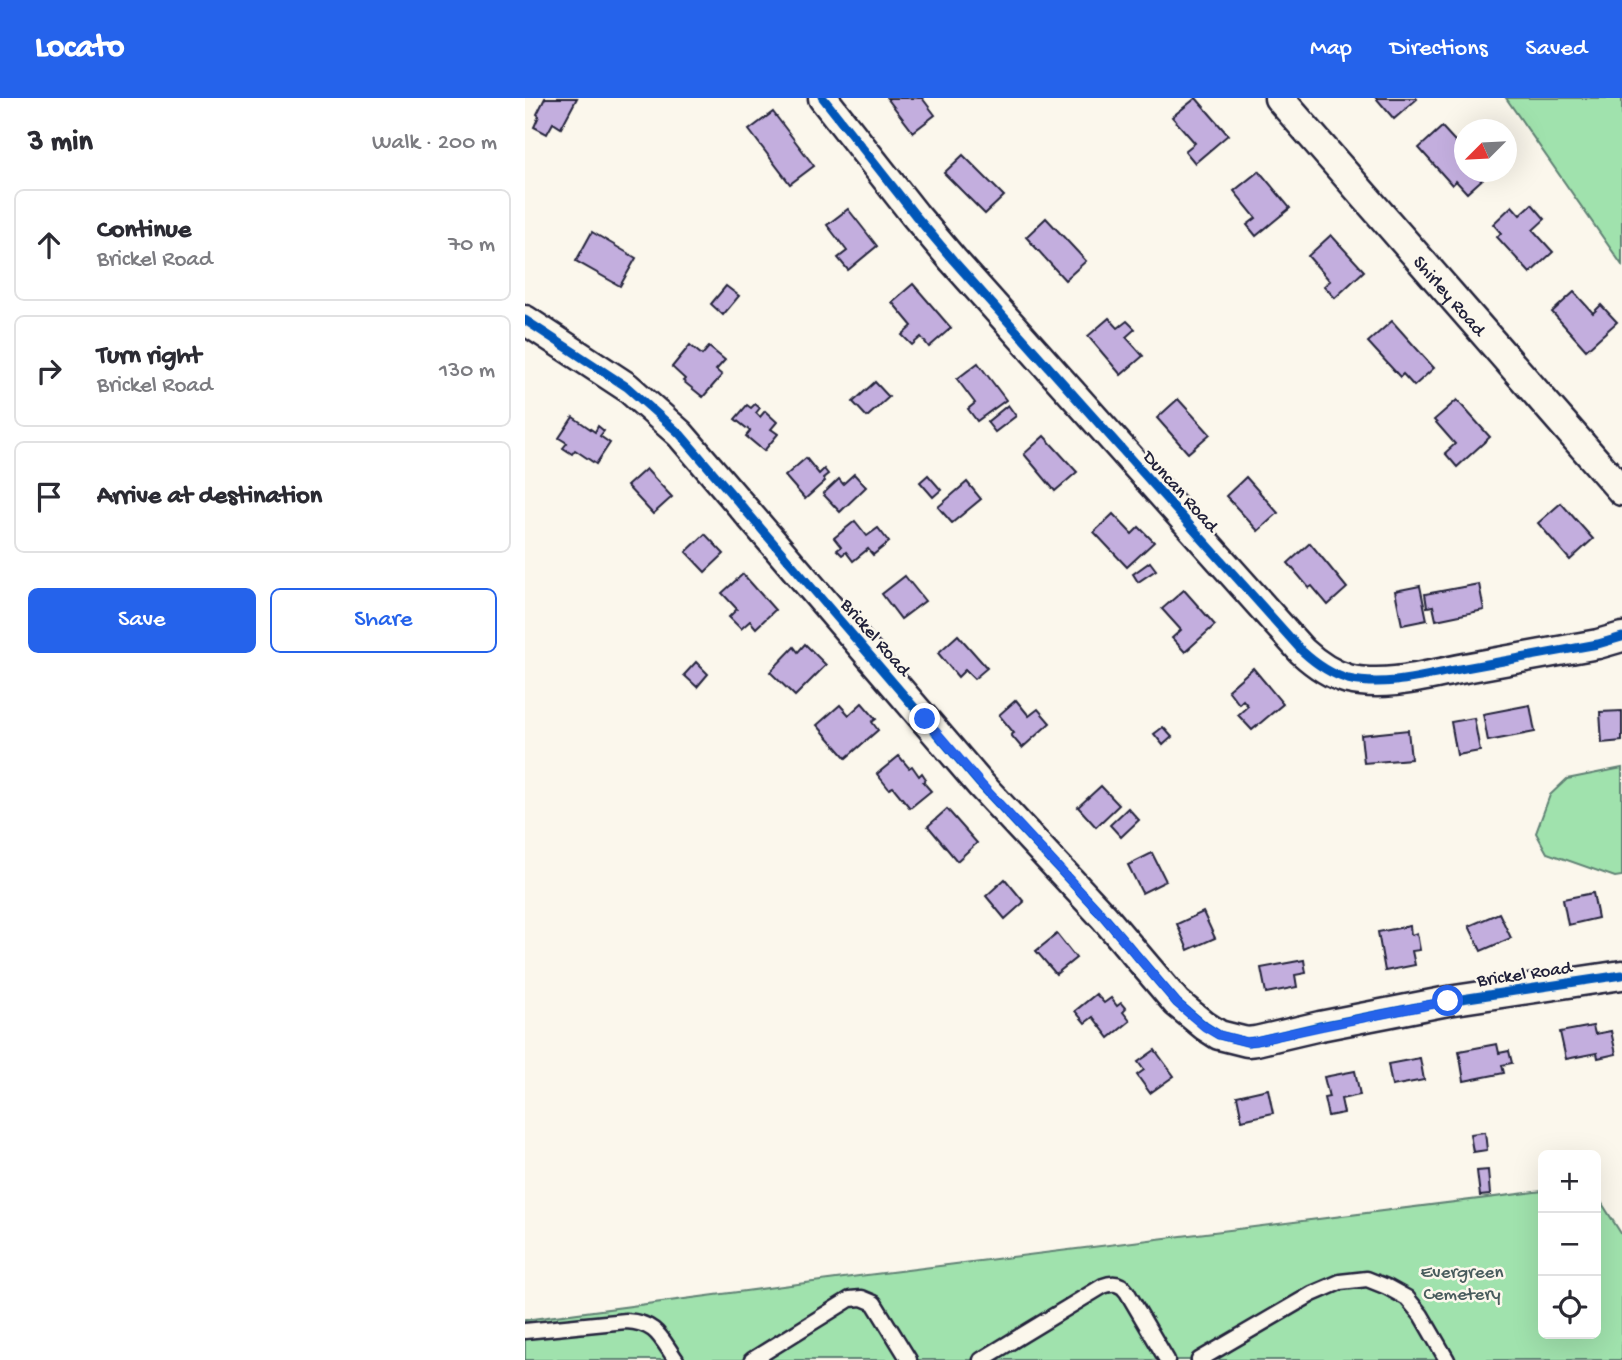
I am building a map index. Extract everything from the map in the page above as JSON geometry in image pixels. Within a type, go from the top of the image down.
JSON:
[{"type":"street","name":"Duncan Road","points":[[823,98],[953,260],[1315,663],[1345,678],[1362,681],[1400,680],[1598,644],[1622,637]]},
{"type":"street","name":"Shirley Road","points":[[1279,98],[1622,491]]},
{"type":"street","name":"Brickel Road","points":[[525,320],[627,387],[680,434],[981,784],[1104,917],[1177,1003],[1205,1027],[1219,1035],[1247,1042],[1256,1041],[1448,1001],[1622,975]]},
{"type":"lane","points":[[1199,1360],[1312,1294],[1340,1282],[1367,1279],[1406,1298],[1421,1315],[1447,1360]]},
{"type":"lane","points":[[981,1360],[1103,1286],[1114,1283],[1127,1292],[1167,1360]]},
{"type":"lane","points":[[752,1360],[849,1299],[862,1298],[874,1303],[909,1360]]},
{"type":"lane","points":[[525,1331],[636,1321],[651,1327],[675,1360]]},
{"type":"green space","points":[[1506,98],[1622,98],[1622,265]]},
{"type":"green space","points":[[1622,768],[1622,876],[1615,877],[1547,853],[1536,833],[1550,795],[1567,779]]},
{"type":"green space","name":"Evergreen Cemetery","points":[[1538,1192],[1538,1339],[1601,1339],[1601,1202],[1622,1235],[1622,1360],[525,1360],[525,1320]]},
{"type":"building","points":[[545,98],[577,98],[561,128],[553,123],[547,134],[534,127]]},
{"type":"building","points":[[887,98],[922,98],[935,115],[913,132]]},
{"type":"building","points":[[1196,98],[1228,135],[1195,163],[1185,151],[1195,143],[1172,117]]},
{"type":"building","points":[[1376,98],[1416,98],[1417,99],[1394,119]]},
{"type":"building","points":[[773,112],[814,166],[790,184],[749,130]]},
{"type":"building","points":[[1442,127],[1454,140],[1455,182],[1452,185],[1419,148]]},
{"type":"building","points":[[963,155],[1004,196],[985,214],[944,173]]},
{"type":"building","points":[[1259,171],[1290,208],[1256,236],[1247,225],[1256,218],[1234,191]]},
{"type":"building","points":[[1457,182],[1479,182],[1467,193]]},
{"type":"building","points":[[1532,204],[1545,219],[1533,230],[1553,252],[1530,273],[1497,237],[1501,233],[1493,224],[1512,206],[1520,215]]},
{"type":"building","points":[[848,209],[877,246],[848,270],[838,258],[847,251],[827,225]]},
{"type":"building","points":[[1046,218],[1086,261],[1065,280],[1026,237]]},
{"type":"building","points":[[592,232],[636,258],[620,286],[576,261]]},
{"type":"building","points":[[1331,235],[1364,271],[1335,298],[1324,286],[1330,281],[1308,256]]},
{"type":"building","points":[[913,284],[951,328],[929,347],[921,337],[912,345],[902,335],[912,326],[892,302]]},
{"type":"building","points":[[726,286],[739,296],[723,315],[711,304]]},
{"type":"building","points":[[1574,292],[1593,313],[1601,305],[1617,322],[1586,350],[1552,312]]},
{"type":"building","points":[[1109,318],[1118,328],[1127,321],[1135,329],[1126,337],[1143,356],[1121,375],[1088,336]]},
{"type":"building","points":[[1392,321],[1434,368],[1414,386],[1403,374],[1400,377],[1368,342]]},
{"type":"building","points":[[690,345],[702,355],[709,347],[725,360],[716,370],[722,375],[703,397],[683,381],[685,379],[672,367]]},
{"type":"building","points":[[978,363],[1006,400],[977,421],[968,409],[975,403],[957,379]]},
{"type":"building","points":[[875,382],[889,397],[867,417],[853,402]]},
{"type":"building","points":[[1178,399],[1210,434],[1188,453],[1157,418]]},
{"type":"building","points":[[1457,400],[1490,437],[1457,467],[1445,453],[1455,444],[1434,420]]},
{"type":"building","points":[[755,404],[760,408],[756,413],[760,417],[765,411],[777,422],[771,429],[778,434],[764,451],[746,436],[750,431],[735,419],[747,405],[751,408]]},
{"type":"building","points":[[1008,405],[1016,416],[995,432],[987,422]]},
{"type":"building","points":[[573,417],[595,432],[598,426],[604,431],[600,436],[610,443],[596,464],[575,450],[572,454],[563,448],[567,443],[559,438]]},
{"type":"building","points":[[1044,436],[1077,472],[1055,491],[1024,454]]},
{"type":"building","points":[[806,458],[819,474],[824,469],[828,474],[823,478],[825,481],[805,499],[785,476]]},
{"type":"building","points":[[646,469],[672,497],[653,514],[627,486]]},
{"type":"building","points":[[854,474],[866,487],[840,512],[823,494],[839,479],[843,484]]},
{"type":"building","points":[[928,475],[941,490],[933,497],[920,482]]},
{"type":"building","points":[[1246,477],[1278,513],[1258,531],[1226,496]]},
{"type":"building","points":[[967,482],[981,499],[952,523],[938,507]]},
{"type":"building","points":[[1561,503],[1593,539],[1570,560],[1538,523]]},
{"type":"building","points":[[1113,514],[1132,534],[1139,527],[1154,542],[1127,567],[1094,532]]},
{"type":"building","points":[[855,521],[867,536],[878,528],[889,542],[873,555],[868,549],[853,561],[846,552],[842,555],[837,550],[841,547],[834,538]]},
{"type":"building","points":[[705,534],[724,554],[705,572],[686,552]]},
{"type":"building","points":[[1310,543],[1347,588],[1328,605],[1288,563]]},
{"type":"building","points":[[1150,562],[1156,570],[1138,582],[1133,574]]},
{"type":"building","points":[[743,574],[775,610],[756,628],[750,621],[741,629],[729,617],[737,609],[722,593]]},
{"type":"building","points":[[905,576],[925,601],[901,619],[882,594]]},
{"type":"building","points":[[1479,584],[1484,610],[1436,620],[1433,606],[1427,607],[1425,594]]},
{"type":"building","points":[[1420,586],[1427,620],[1402,625],[1395,591]]},
{"type":"building","points":[[1184,590],[1215,625],[1185,652],[1172,638],[1181,630],[1162,609]]},
{"type":"building","points":[[958,635],[987,668],[974,679],[965,670],[958,677],[938,653]]},
{"type":"building","points":[[805,644],[826,665],[795,696],[770,672],[794,647],[798,652]]},
{"type":"building","points":[[696,662],[708,674],[697,687],[684,675]]},
{"type":"building","points":[[1253,668],[1283,704],[1252,730],[1238,715],[1248,706],[1243,700],[1239,704],[1228,690]]},
{"type":"building","points":[[1016,700],[1029,716],[1038,709],[1050,723],[1022,748],[999,715]]},
{"type":"building","points":[[862,703],[876,719],[872,722],[878,730],[846,758],[817,725],[840,705],[849,715]]},
{"type":"building","points":[[1530,705],[1535,732],[1488,741],[1483,714]]},
{"type":"building","points":[[1622,711],[1622,741],[1602,743],[1600,712]]},
{"type":"building","points":[[1474,718],[1480,751],[1457,755],[1451,722]]},
{"type":"building","points":[[1163,727],[1172,737],[1163,745],[1154,734]]},
{"type":"building","points":[[1408,730],[1411,759],[1364,763],[1361,735]]},
{"type":"building","points":[[899,756],[909,768],[912,766],[919,776],[922,773],[926,779],[923,782],[931,791],[910,808],[893,787],[889,789],[877,774]]},
{"type":"building","points":[[1101,786],[1119,805],[1096,827],[1078,807]]},
{"type":"building","points":[[1128,808],[1139,820],[1121,837],[1110,825]]},
{"type":"building","points":[[947,809],[977,843],[957,861],[928,826]]},
{"type":"building","points":[[1152,853],[1166,881],[1142,893],[1128,865]]},
{"type":"building","points":[[1005,879],[1024,902],[1005,919],[986,896]]},
{"type":"building","points":[[1593,893],[1598,918],[1568,925],[1563,899]]},
{"type":"building","points":[[1203,912],[1215,938],[1188,950],[1177,924]]},
{"type":"building","points":[[1499,913],[1511,938],[1481,951],[1469,926]]},
{"type":"building","points":[[1410,926],[1411,935],[1417,933],[1420,950],[1412,951],[1415,965],[1385,971],[1378,932]]},
{"type":"building","points":[[1057,934],[1076,958],[1056,974],[1036,951]]},
{"type":"building","points":[[1304,960],[1306,973],[1295,975],[1297,987],[1266,993],[1261,968]]},
{"type":"building","points":[[1096,994],[1104,1003],[1111,998],[1117,1006],[1121,1003],[1126,1009],[1123,1012],[1130,1021],[1109,1038],[1093,1017],[1085,1023],[1075,1011]]},
{"type":"building","points":[[1593,1026],[1595,1034],[1611,1031],[1616,1054],[1598,1058],[1597,1053],[1566,1059],[1560,1032]]},
{"type":"building","points":[[1497,1044],[1499,1053],[1509,1051],[1512,1063],[1502,1065],[1504,1073],[1464,1081],[1459,1051]]},
{"type":"building","points":[[1155,1050],[1174,1076],[1150,1093],[1137,1075],[1144,1070],[1138,1062]]},
{"type":"building","points":[[1420,1058],[1424,1080],[1392,1086],[1388,1064]]},
{"type":"building","points":[[1355,1071],[1360,1095],[1341,1099],[1344,1113],[1328,1116],[1324,1098],[1329,1097],[1324,1077]]},
{"type":"building","points":[[1268,1089],[1273,1113],[1242,1120],[1237,1096]]},
{"type":"building","points":[[1485,1132],[1487,1150],[1473,1152],[1470,1134]]},
{"type":"building","points":[[1488,1170],[1490,1195],[1480,1196],[1477,1171]]},
{"type":"cycle path","points":[[823,98],[953,260],[1302,651],[1323,668],[1348,679],[1392,681],[1598,644],[1622,637]]},
{"type":"cycle path","points":[[525,320],[627,387],[680,434],[980,784],[1104,917],[1177,1003],[1219,1035],[1247,1042],[1256,1041],[1448,1001],[1622,975]]},
{"type":"route","points":[[925,719],[1104,917],[1177,1003],[1205,1027],[1219,1035],[1247,1042],[1256,1041],[1448,1001]]}]
